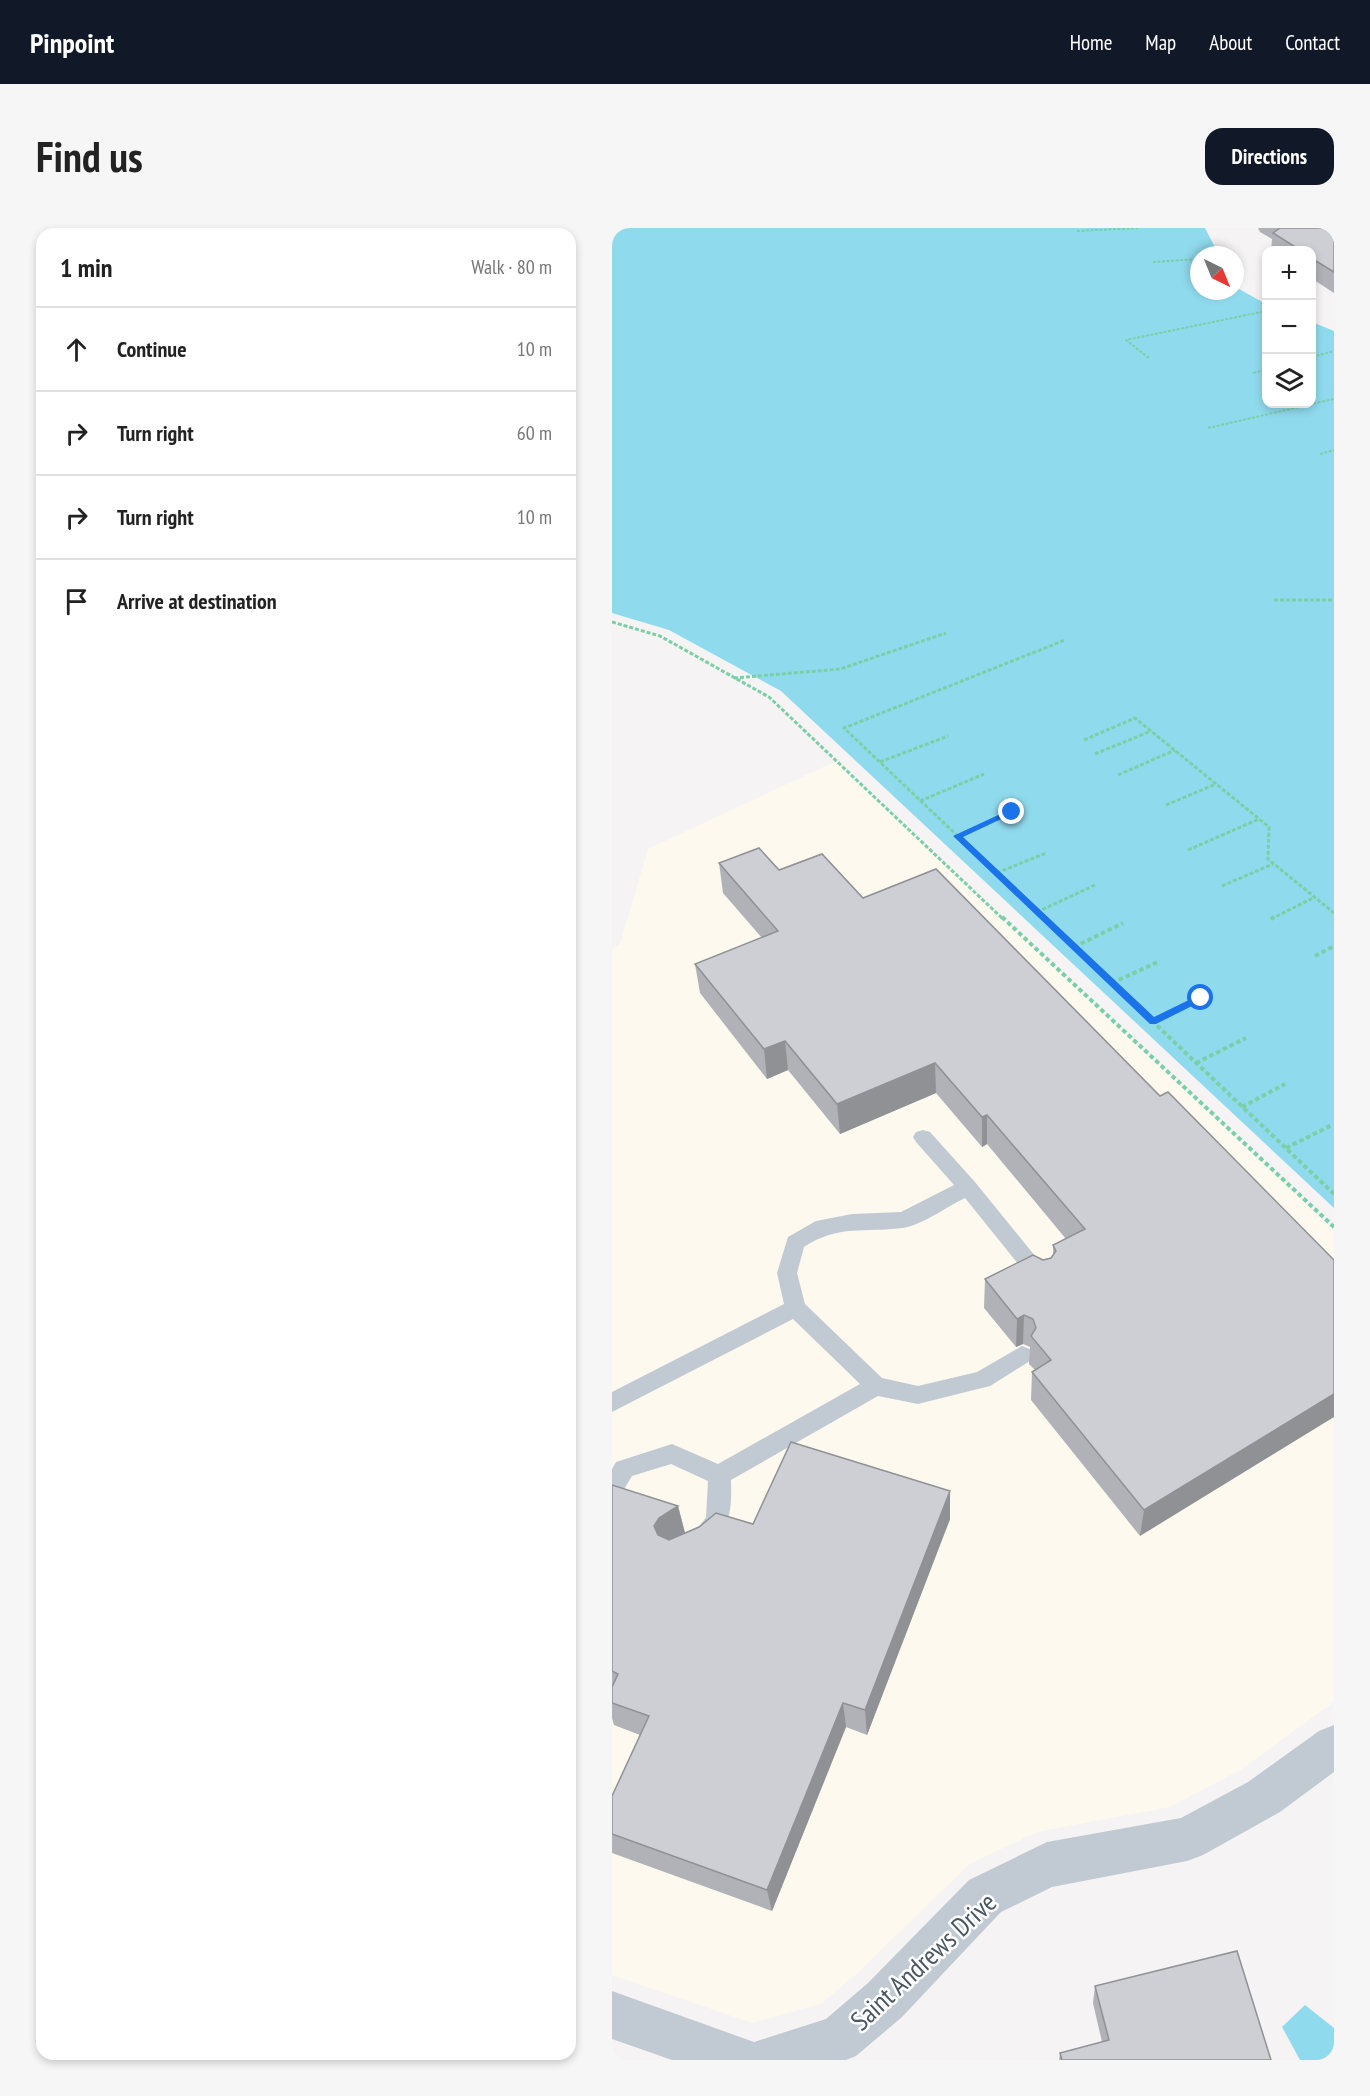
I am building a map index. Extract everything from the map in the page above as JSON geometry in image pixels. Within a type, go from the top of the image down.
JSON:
[{"type":"street","name":"Saint Andrews Drive","points":[[769,2060],[839,2039],[885,2000],[985,1896],[1047,1865],[1187,1839],[1264,1797],[1334,1746]]},
{"type":"street","points":[[612,2015],[740,2060]]},
{"type":"lane","points":[[923,1137],[968,1186],[1042,1279]]},
{"type":"lane","points":[[968,1186],[904,1220],[852,1222],[816,1229],[795,1243],[787,1273],[795,1308],[876,1386],[918,1395],[982,1380],[1022,1355]]},
{"type":"lane","points":[[612,1403],[795,1308]]},
{"type":"lane","points":[[719,1475],[876,1386]]},
{"type":"lane","points":[[612,1489],[624,1469],[672,1454],[719,1475]]},
{"type":"lane","points":[[684,1549],[710,1533],[720,1504],[719,1475]]},
{"type":"path","points":[[1077,231],[1138,228]]},
{"type":"path","points":[[1153,262],[1190,260]]},
{"type":"path","points":[[1149,358],[1126,340],[1262,312]]},
{"type":"path","points":[[1316,356],[1334,351]]},
{"type":"path","points":[[1253,373],[1262,371]]},
{"type":"path","points":[[1208,428],[1334,399]]},
{"type":"path","points":[[1320,454],[1334,450]]},
{"type":"path","points":[[1274,600],[1334,600]]},
{"type":"path","points":[[612,622],[660,636],[769,697],[1177,1083],[1334,1227]]},
{"type":"path","points":[[733,678],[840,669],[946,633]]},
{"type":"path","points":[[1065,640],[844,728],[1334,1194]]},
{"type":"path","points":[[1084,740],[1135,718],[1269,827],[1268,859],[1334,913]]},
{"type":"path","points":[[1095,754],[1151,731]]},
{"type":"path","points":[[880,762],[948,736]]},
{"type":"path","points":[[1118,775],[1175,750]]},
{"type":"path","points":[[920,801],[984,774]]},
{"type":"path","points":[[1166,805],[1216,784]]},
{"type":"path","points":[[958,836],[1012,812]]},
{"type":"path","points":[[1188,850],[1259,819]]},
{"type":"path","points":[[997,873],[1046,853]]},
{"type":"path","points":[[1222,886],[1273,864]]},
{"type":"path","points":[[1037,912],[1095,885]]},
{"type":"path","points":[[1271,919],[1315,897]]},
{"type":"path","points":[[1074,947],[1123,923]]},
{"type":"path","points":[[1315,956],[1334,946]]},
{"type":"path","points":[[1112,983],[1160,961]]},
{"type":"path","points":[[1153,1021],[1201,998]]},
{"type":"path","points":[[1196,1063],[1246,1038]]},
{"type":"path","points":[[1242,1107],[1285,1084]]},
{"type":"path","points":[[1286,1148],[1332,1125]]},
{"type":"shaded area","points":[[836,761],[1334,1231],[1334,1702],[1242,1769],[1170,1807],[1037,1832],[968,1865],[860,1971],[821,2004],[752,2023],[612,1975],[612,949],[620,944],[648,849]]},
{"type":"water","points":[[612,228],[1205,228],[1214,246],[1190,246],[1190,300],[1244,300],[1244,292],[1262,302],[1262,408],[1316,408],[1316,324],[1334,331],[1334,1208],[781,691],[669,630],[612,613]]},
{"type":"water","points":[[1305,2005],[1334,2028],[1334,2060],[1300,2060],[1282,2027]]},
{"type":"building","points":[[1280,228],[1334,228],[1334,272],[1316,261],[1316,246],[1294,246],[1273,233]]},
{"type":"building","points":[[759,848],[779,870],[822,854],[863,898],[936,869],[1160,1096],[1168,1092],[1334,1260],[1334,1394],[1144,1510],[1032,1372],[1051,1360],[1031,1336],[1036,1328],[1033,1319],[1024,1315],[1017,1319],[985,1279],[1033,1255],[1043,1260],[1051,1258],[1056,1251],[1053,1245],[1085,1229],[987,1115],[982,1117],[935,1063],[837,1104],[785,1041],[764,1049],[695,964],[778,931],[719,863]]},
{"type":"building","points":[[791,1442],[950,1491],[865,1710],[843,1703],[767,1890],[612,1834],[612,1796],[649,1716],[612,1703],[612,1687],[618,1674],[612,1671],[612,1485],[678,1506],[659,1518],[654,1526],[658,1535],[669,1540],[699,1527],[716,1513],[753,1524]]},
{"type":"building","points":[[1237,1951],[1271,2060],[1062,2060],[1060,2053],[1109,2040],[1095,1986]]},
{"type":"route","points":[[1012,812],[958,836],[1153,1021],[1201,998]]}]
